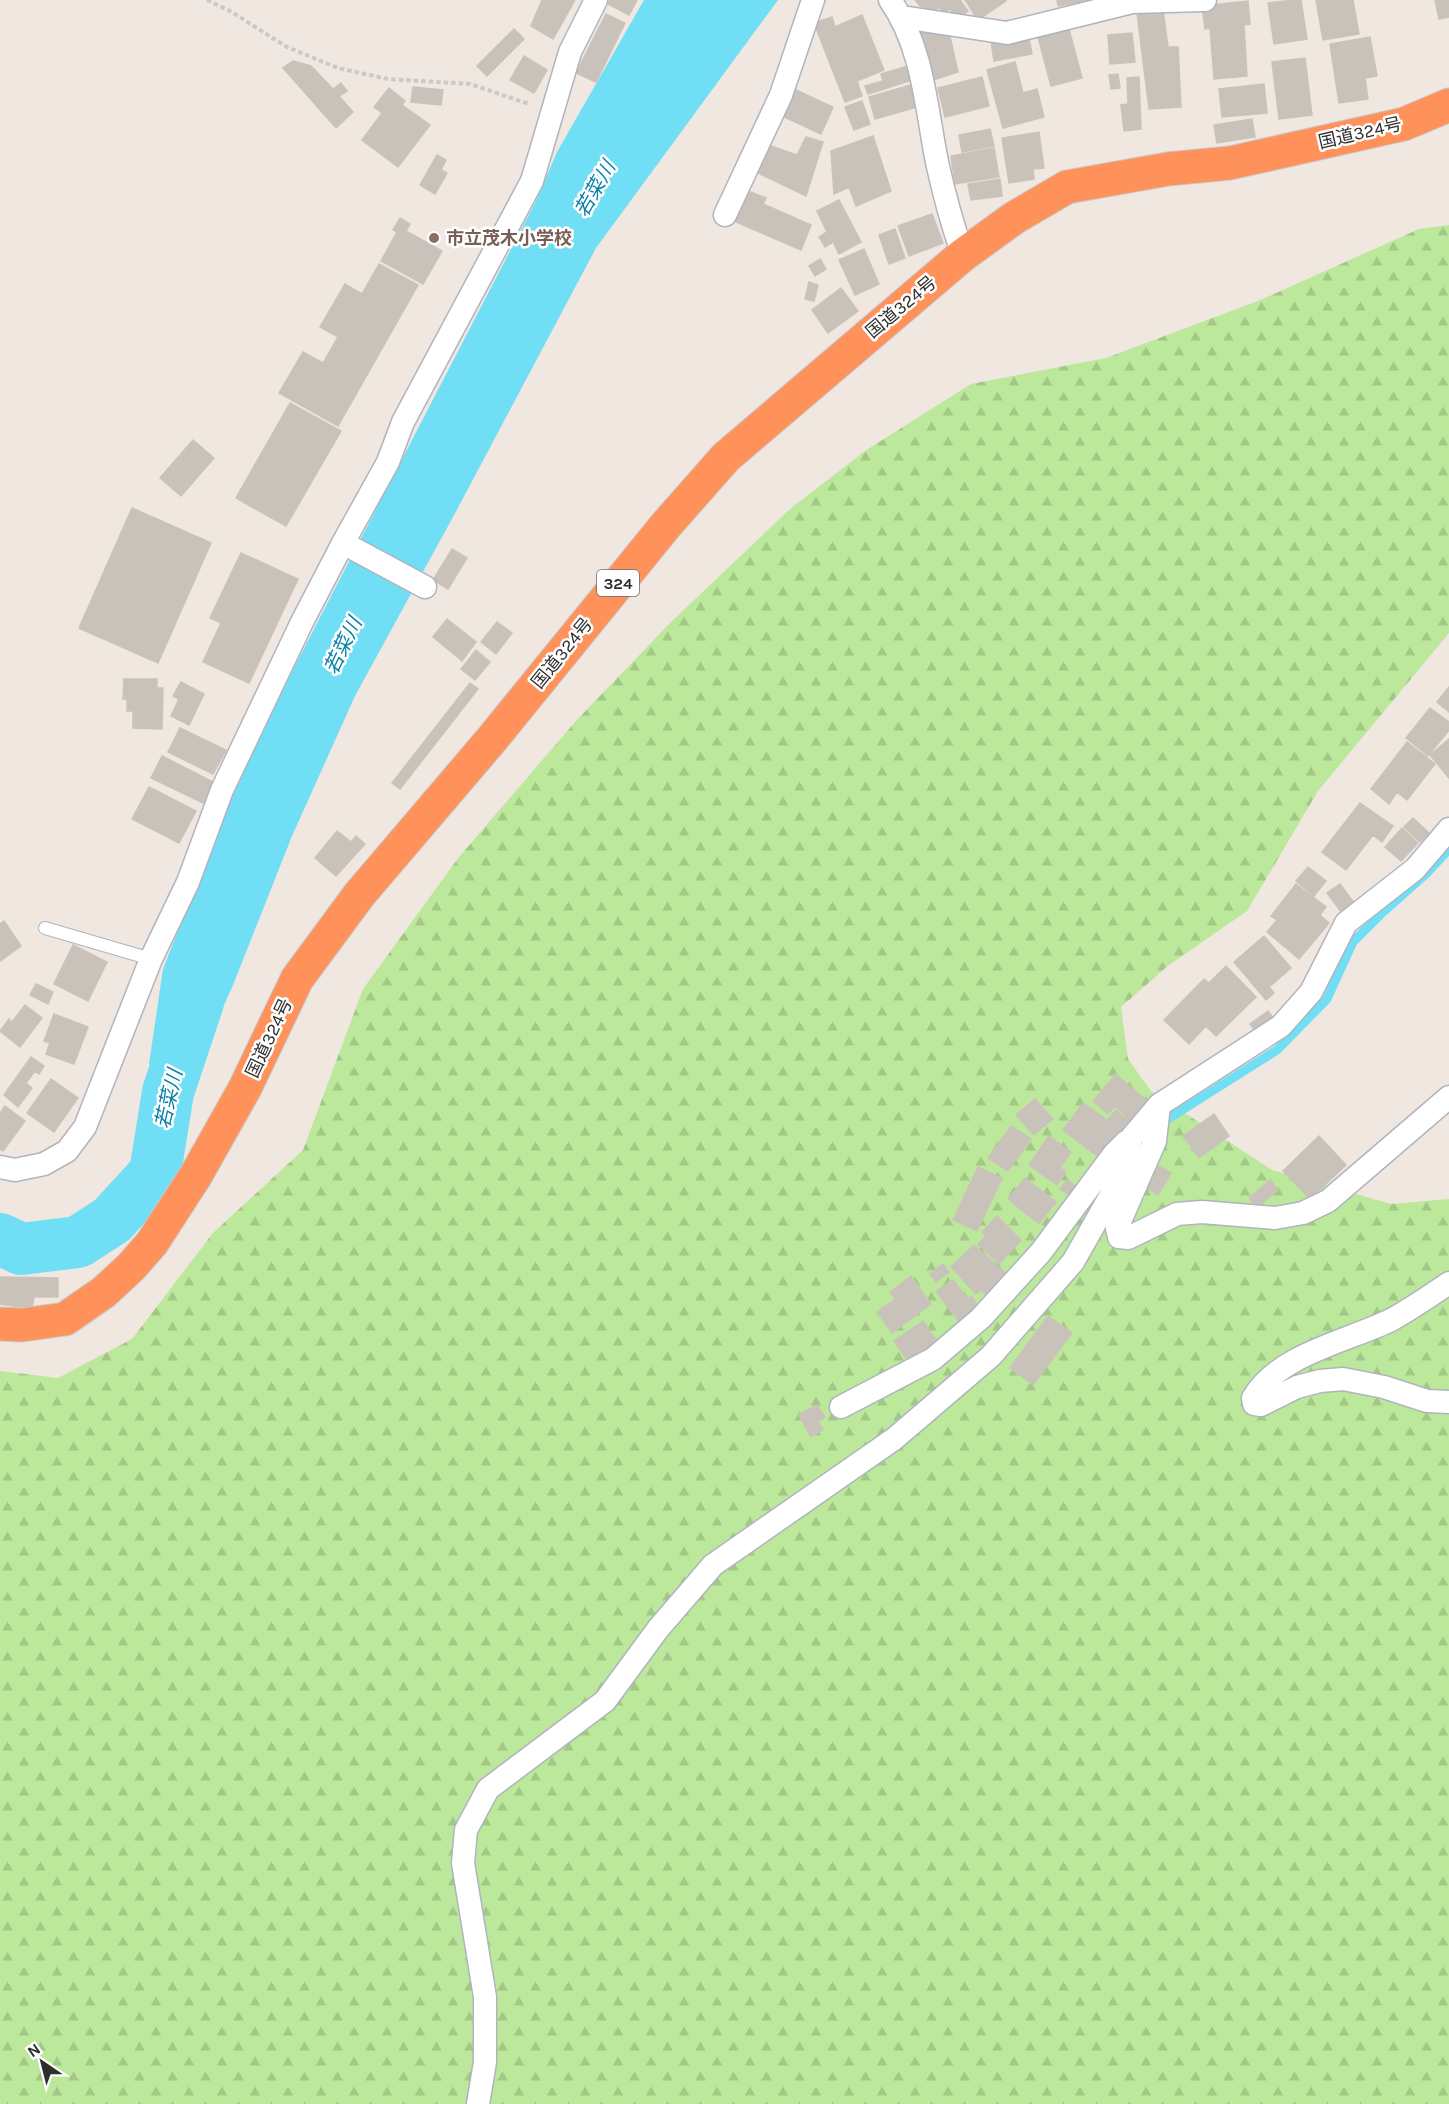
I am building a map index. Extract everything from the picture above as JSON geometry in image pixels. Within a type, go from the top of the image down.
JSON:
[{"type":"highway","name":"国道324号","points":[[0,1324],[22,1325],[65,1319],[95,1299],[131,1267],[152,1243],[196,1175],[245,1088],[297,979],[359,895],[492,739],[666,525],[726,457],[963,255],[1014,218],[1067,187],[1168,169],[1230,163],[1404,124],[1449,105]]},
{"type":"street","points":[[0,1167],[15,1170],[44,1164],[67,1151],[85,1127],[151,959],[188,882],[222,790],[302,622],[348,546],[388,462],[403,422],[532,181],[570,52],[596,0]]},
{"type":"street","points":[[725,215],[780,95],[813,0]]},
{"type":"street","points":[[896,8],[1007,33],[1131,2],[1205,0]]},
{"type":"street","points":[[896,8],[922,75],[947,207],[963,255]]},
{"type":"street","points":[[348,546],[425,587]]},
{"type":"street","points":[[841,1407],[933,1359],[981,1318],[1041,1252],[1114,1154],[1132,1137],[1159,1104],[1281,1026],[1311,992],[1346,923],[1415,869],[1449,829]]},
{"type":"street","points":[[1159,1104],[1155,1142],[1117,1228],[1119,1237],[1128,1238],[1177,1214],[1202,1212],[1275,1218],[1303,1213],[1328,1201],[1449,1097]]},
{"type":"street","points":[[478,2104],[485,2062],[485,1997],[463,1863],[466,1830],[488,1789],[605,1701],[658,1629],[713,1565],[894,1438],[991,1356],[1074,1262],[1115,1188],[1132,1137]]},
{"type":"street","points":[[1449,1283],[1390,1320],[1333,1342],[1280,1370],[1262,1384],[1253,1398],[1254,1404],[1261,1405],[1298,1387],[1320,1381],[1343,1379],[1384,1387],[1427,1401],[1449,1402]]},
{"type":"lane","points":[[45,928],[151,959]]},
{"type":"path","points":[[207,0],[230,10],[287,46],[338,68],[388,79],[470,84],[552,112]]},
{"type":"green space","points":[[1449,225],[1449,633],[1318,791],[1247,911],[1169,965],[1121,1007],[1128,1059],[1151,1091],[1272,1170],[1391,1204],[1449,1199],[1449,2104],[0,2104],[0,1371],[58,1378],[132,1339],[213,1233],[303,1150],[363,989],[459,857],[575,722],[671,622],[790,509],[865,451],[971,384],[1106,358],[1258,301],[1419,229]]},
{"type":"water","points":[[644,0],[778,0],[596,248],[355,696],[292,836],[233,985],[192,1077],[149,1064],[163,969],[244,764],[537,199],[557,152]]},
{"type":"building","points":[[542,0],[575,0],[553,39],[531,26]]},
{"type":"building","points":[[610,0],[637,0],[629,15],[608,4]]},
{"type":"building","points":[[915,0],[960,0],[968,11],[957,19],[950,9],[944,13],[939,7],[934,12],[920,6]]},
{"type":"building","points":[[965,0],[1005,0],[1006,1],[978,20]]},
{"type":"building","points":[[1057,0],[1092,0],[1058,6]]},
{"type":"building","points":[[1301,0],[1307,39],[1274,44],[1268,3]]},
{"type":"building","points":[[1316,0],[1353,0],[1359,34],[1323,40]]},
{"type":"building","points":[[1435,0],[1449,0],[1449,17],[1439,19]]},
{"type":"building","points":[[1248,1],[1250,24],[1244,25],[1247,76],[1214,79],[1210,28],[1205,29],[1202,6]]},
{"type":"building","points":[[1163,9],[1168,47],[1178,47],[1181,107],[1149,109],[1137,13]]},
{"type":"building","points":[[606,14],[625,23],[596,82],[576,73]]},
{"type":"building","points":[[862,15],[884,70],[857,81],[862,96],[845,102],[814,23],[832,17],[835,27]]},
{"type":"building","points":[[514,29],[524,39],[487,76],[477,66]]},
{"type":"building","points":[[1069,29],[1082,78],[1051,86],[1038,37]]},
{"type":"building","points":[[915,32],[949,32],[958,72],[930,81]]},
{"type":"building","points":[[1028,33],[1032,54],[994,61],[991,41]]},
{"type":"building","points":[[1132,33],[1135,62],[1110,64],[1108,35]]},
{"type":"building","points":[[1370,37],[1377,76],[1365,78],[1368,99],[1339,103],[1330,44]]},
{"type":"building","points":[[524,56],[547,70],[534,93],[510,80]]},
{"type":"building","points":[[1305,58],[1312,115],[1279,119],[1272,62]]},
{"type":"building","points":[[293,61],[311,66],[333,89],[341,83],[347,91],[339,96],[353,112],[336,128],[283,68]]},
{"type":"building","points":[[1015,62],[1023,93],[1037,89],[1044,117],[1003,128],[987,70]]},
{"type":"building","points":[[908,66],[912,80],[868,94],[865,86],[883,81],[881,74]]},
{"type":"building","points":[[1118,74],[1120,88],[1111,89],[1109,75]]},
{"type":"building","points":[[982,77],[989,106],[945,117],[938,88]]},
{"type":"building","points":[[1139,77],[1141,129],[1124,131],[1121,105],[1128,104],[1127,78]]},
{"type":"building","points":[[1264,84],[1267,113],[1222,117],[1219,89]]},
{"type":"building","points":[[911,85],[917,107],[875,119],[869,97]]},
{"type":"building","points":[[413,87],[443,90],[441,105],[411,102]]},
{"type":"building","points":[[389,88],[405,101],[402,105],[430,125],[398,167],[362,140],[382,113],[374,107]]},
{"type":"building","points":[[796,90],[833,107],[821,134],[784,117]]},
{"type":"building","points":[[862,101],[870,124],[854,130],[845,107]]},
{"type":"building","points":[[1252,119],[1255,137],[1217,143],[1214,125]]},
{"type":"building","points":[[990,129],[994,146],[962,152],[959,135]]},
{"type":"building","points":[[1039,132],[1044,168],[1033,169],[1034,179],[1009,183],[1002,138]]},
{"type":"building","points":[[873,136],[891,191],[856,206],[849,187],[834,194],[831,151]]},
{"type":"building","points":[[806,137],[823,142],[806,196],[756,172],[768,145],[797,155]]},
{"type":"building","points":[[994,148],[999,177],[955,184],[951,156]]},
{"type":"building","points":[[437,155],[446,160],[441,170],[447,173],[435,194],[420,185]]},
{"type":"building","points":[[1000,179],[1002,196],[971,200],[968,184]]},
{"type":"building","points":[[748,191],[766,198],[763,204],[811,225],[801,250],[734,221]]},
{"type":"building","points":[[839,200],[861,242],[839,254],[833,242],[825,247],[819,237],[827,232],[817,211]]},
{"type":"building","points":[[932,214],[943,243],[909,256],[898,226]]},
{"type":"building","points":[[400,218],[410,224],[406,231],[442,251],[423,284],[381,261],[397,232],[393,230]]},
{"type":"building","points":[[895,229],[905,258],[889,264],[879,235]]},
{"type":"building","points":[[864,249],[879,284],[855,295],[839,260]]},
{"type":"building","points":[[820,259],[826,269],[815,276],[809,266]]},
{"type":"building","points":[[379,264],[418,285],[338,426],[279,393],[303,352],[323,363],[338,337],[320,327],[345,284],[362,294]]},
{"type":"building","points":[[809,282],[818,285],[814,301],[805,299]]},
{"type":"building","points":[[841,288],[858,311],[828,333],[812,310]]},
{"type":"building","points":[[290,403],[341,431],[286,526],[236,498]]},
{"type":"building","points":[[193,440],[214,458],[181,496],[160,478]]},
{"type":"building","points":[[132,508],[211,543],[158,663],[79,628]]},
{"type":"building","points":[[452,549],[467,558],[448,589],[433,580]]},
{"type":"building","points":[[241,553],[298,579],[249,683],[203,662],[221,623],[210,618]]},
{"type":"building","points":[[447,619],[476,642],[462,661],[433,637]]},
{"type":"building","points":[[497,622],[512,633],[496,654],[481,642]]},
{"type":"building","points":[[476,650],[490,662],[475,680],[461,669]]},
{"type":"building","points":[[124,679],[157,679],[157,688],[163,688],[162,729],[133,728],[133,711],[127,711],[127,699],[123,699]]},
{"type":"building","points":[[181,682],[204,694],[189,725],[171,716],[179,699],[173,696]]},
{"type":"building","points":[[470,683],[478,689],[400,789],[392,783]]},
{"type":"building","points":[[1449,687],[1449,712],[1437,702]]},
{"type":"building","points":[[1430,708],[1449,722],[1449,730],[1428,756],[1406,738]]},
{"type":"building","points":[[180,728],[226,750],[213,774],[168,752]]},
{"type":"building","points":[[1449,739],[1449,778],[1430,755]]},
{"type":"building","points":[[1407,742],[1435,764],[1407,800],[1397,792],[1389,804],[1371,789]]},
{"type":"building","points":[[162,756],[213,782],[203,803],[151,778]]},
{"type":"building","points":[[149,787],[196,811],[179,843],[132,819]]},
{"type":"building","points":[[1360,803],[1393,826],[1382,842],[1373,835],[1346,870],[1322,852]]},
{"type":"building","points":[[1413,818],[1429,833],[1420,842],[1404,827]]},
{"type":"building","points":[[1402,828],[1418,843],[1401,861],[1385,847]]},
{"type":"building","points":[[337,831],[351,842],[356,836],[365,844],[336,876],[315,858]]},
{"type":"building","points":[[1308,867],[1326,881],[1314,896],[1296,881]]},
{"type":"building","points":[[1296,884],[1326,907],[1320,915],[1329,923],[1299,959],[1267,932],[1277,920],[1271,916]]},
{"type":"building","points":[[1340,884],[1355,904],[1342,913],[1327,893]]},
{"type":"building","points":[[4,921],[21,946],[0,961],[0,924]]},
{"type":"building","points":[[1264,936],[1291,968],[1269,987],[1274,993],[1266,1000],[1234,962]]},
{"type":"building","points":[[73,945],[107,962],[88,1001],[54,984]]},
{"type":"building","points":[[1226,966],[1256,997],[1216,1036],[1206,1026],[1189,1044],[1164,1020],[1204,979],[1209,983]]},
{"type":"building","points":[[36,984],[53,992],[48,1004],[30,995]]},
{"type":"building","points":[[25,1005],[42,1018],[20,1047],[0,1031],[9,1019],[12,1022]]},
{"type":"building","points":[[1268,1011],[1274,1019],[1256,1032],[1250,1024]]},
{"type":"building","points":[[54,1014],[88,1027],[74,1064],[46,1054],[50,1043],[44,1041]]},
{"type":"building","points":[[31,1057],[44,1066],[39,1074],[35,1071],[26,1083],[32,1088],[18,1107],[4,1095]]},
{"type":"building","points":[[1116,1074],[1147,1101],[1130,1120],[1115,1106],[1108,1114],[1093,1101]]},
{"type":"building","points":[[51,1079],[78,1098],[54,1132],[27,1113]]},
{"type":"building","points":[[1035,1099],[1053,1119],[1034,1135],[1016,1115]]},
{"type":"building","points":[[1083,1103],[1107,1120],[1116,1110],[1131,1123],[1100,1158],[1063,1130]]},
{"type":"building","points":[[5,1106],[25,1121],[3,1151],[0,1149],[0,1113]]},
{"type":"building","points":[[1214,1114],[1229,1136],[1199,1158],[1183,1136]]},
{"type":"building","points":[[1011,1126],[1031,1139],[1008,1171],[988,1158]]},
{"type":"building","points":[[1049,1136],[1071,1152],[1060,1168],[1066,1172],[1057,1185],[1029,1165]]},
{"type":"building","points":[[1319,1136],[1346,1165],[1310,1199],[1283,1171]]},
{"type":"building","points":[[1159,1166],[1171,1173],[1158,1195],[1147,1188]]},
{"type":"building","points":[[978,1167],[1002,1178],[977,1231],[953,1220]]},
{"type":"building","points":[[1025,1178],[1056,1202],[1039,1224],[1008,1199]]},
{"type":"building","points":[[1067,1180],[1081,1190],[1074,1199],[1060,1189]]},
{"type":"building","points":[[1270,1180],[1278,1190],[1257,1207],[1249,1198]]},
{"type":"building","points":[[997,1216],[1021,1240],[999,1264],[978,1244],[986,1236],[982,1232]]},
{"type":"building","points":[[974,1245],[1009,1276],[990,1298],[981,1290],[976,1294],[951,1267]]},
{"type":"building","points":[[943,1264],[949,1272],[936,1282],[930,1274]]},
{"type":"building","points":[[911,1276],[931,1304],[892,1333],[877,1312],[896,1299],[890,1292]]},
{"type":"building","points":[[0,1277],[58,1278],[58,1297],[34,1297],[32,1309],[0,1304]]},
{"type":"building","points":[[953,1280],[968,1299],[971,1296],[980,1309],[960,1323],[936,1291]]},
{"type":"building","points":[[1048,1316],[1072,1333],[1033,1385],[1010,1368]]},
{"type":"building","points":[[923,1321],[938,1343],[909,1363],[894,1341]]},
{"type":"building","points":[[817,1405],[825,1417],[818,1421],[823,1430],[811,1437],[799,1415]]},
{"type":"waterway","points":[[1160,1124],[1277,1050],[1327,999],[1353,942],[1426,874],[1449,849]]},
{"type":"waterway","name":"若菜川","points":[[0,1239],[21,1249],[78,1242],[112,1220],[155,1173],[168,1092],[198,1002]]},
{"type":"place","name":"市立茂木小学校","points":[[434,238]]}]
